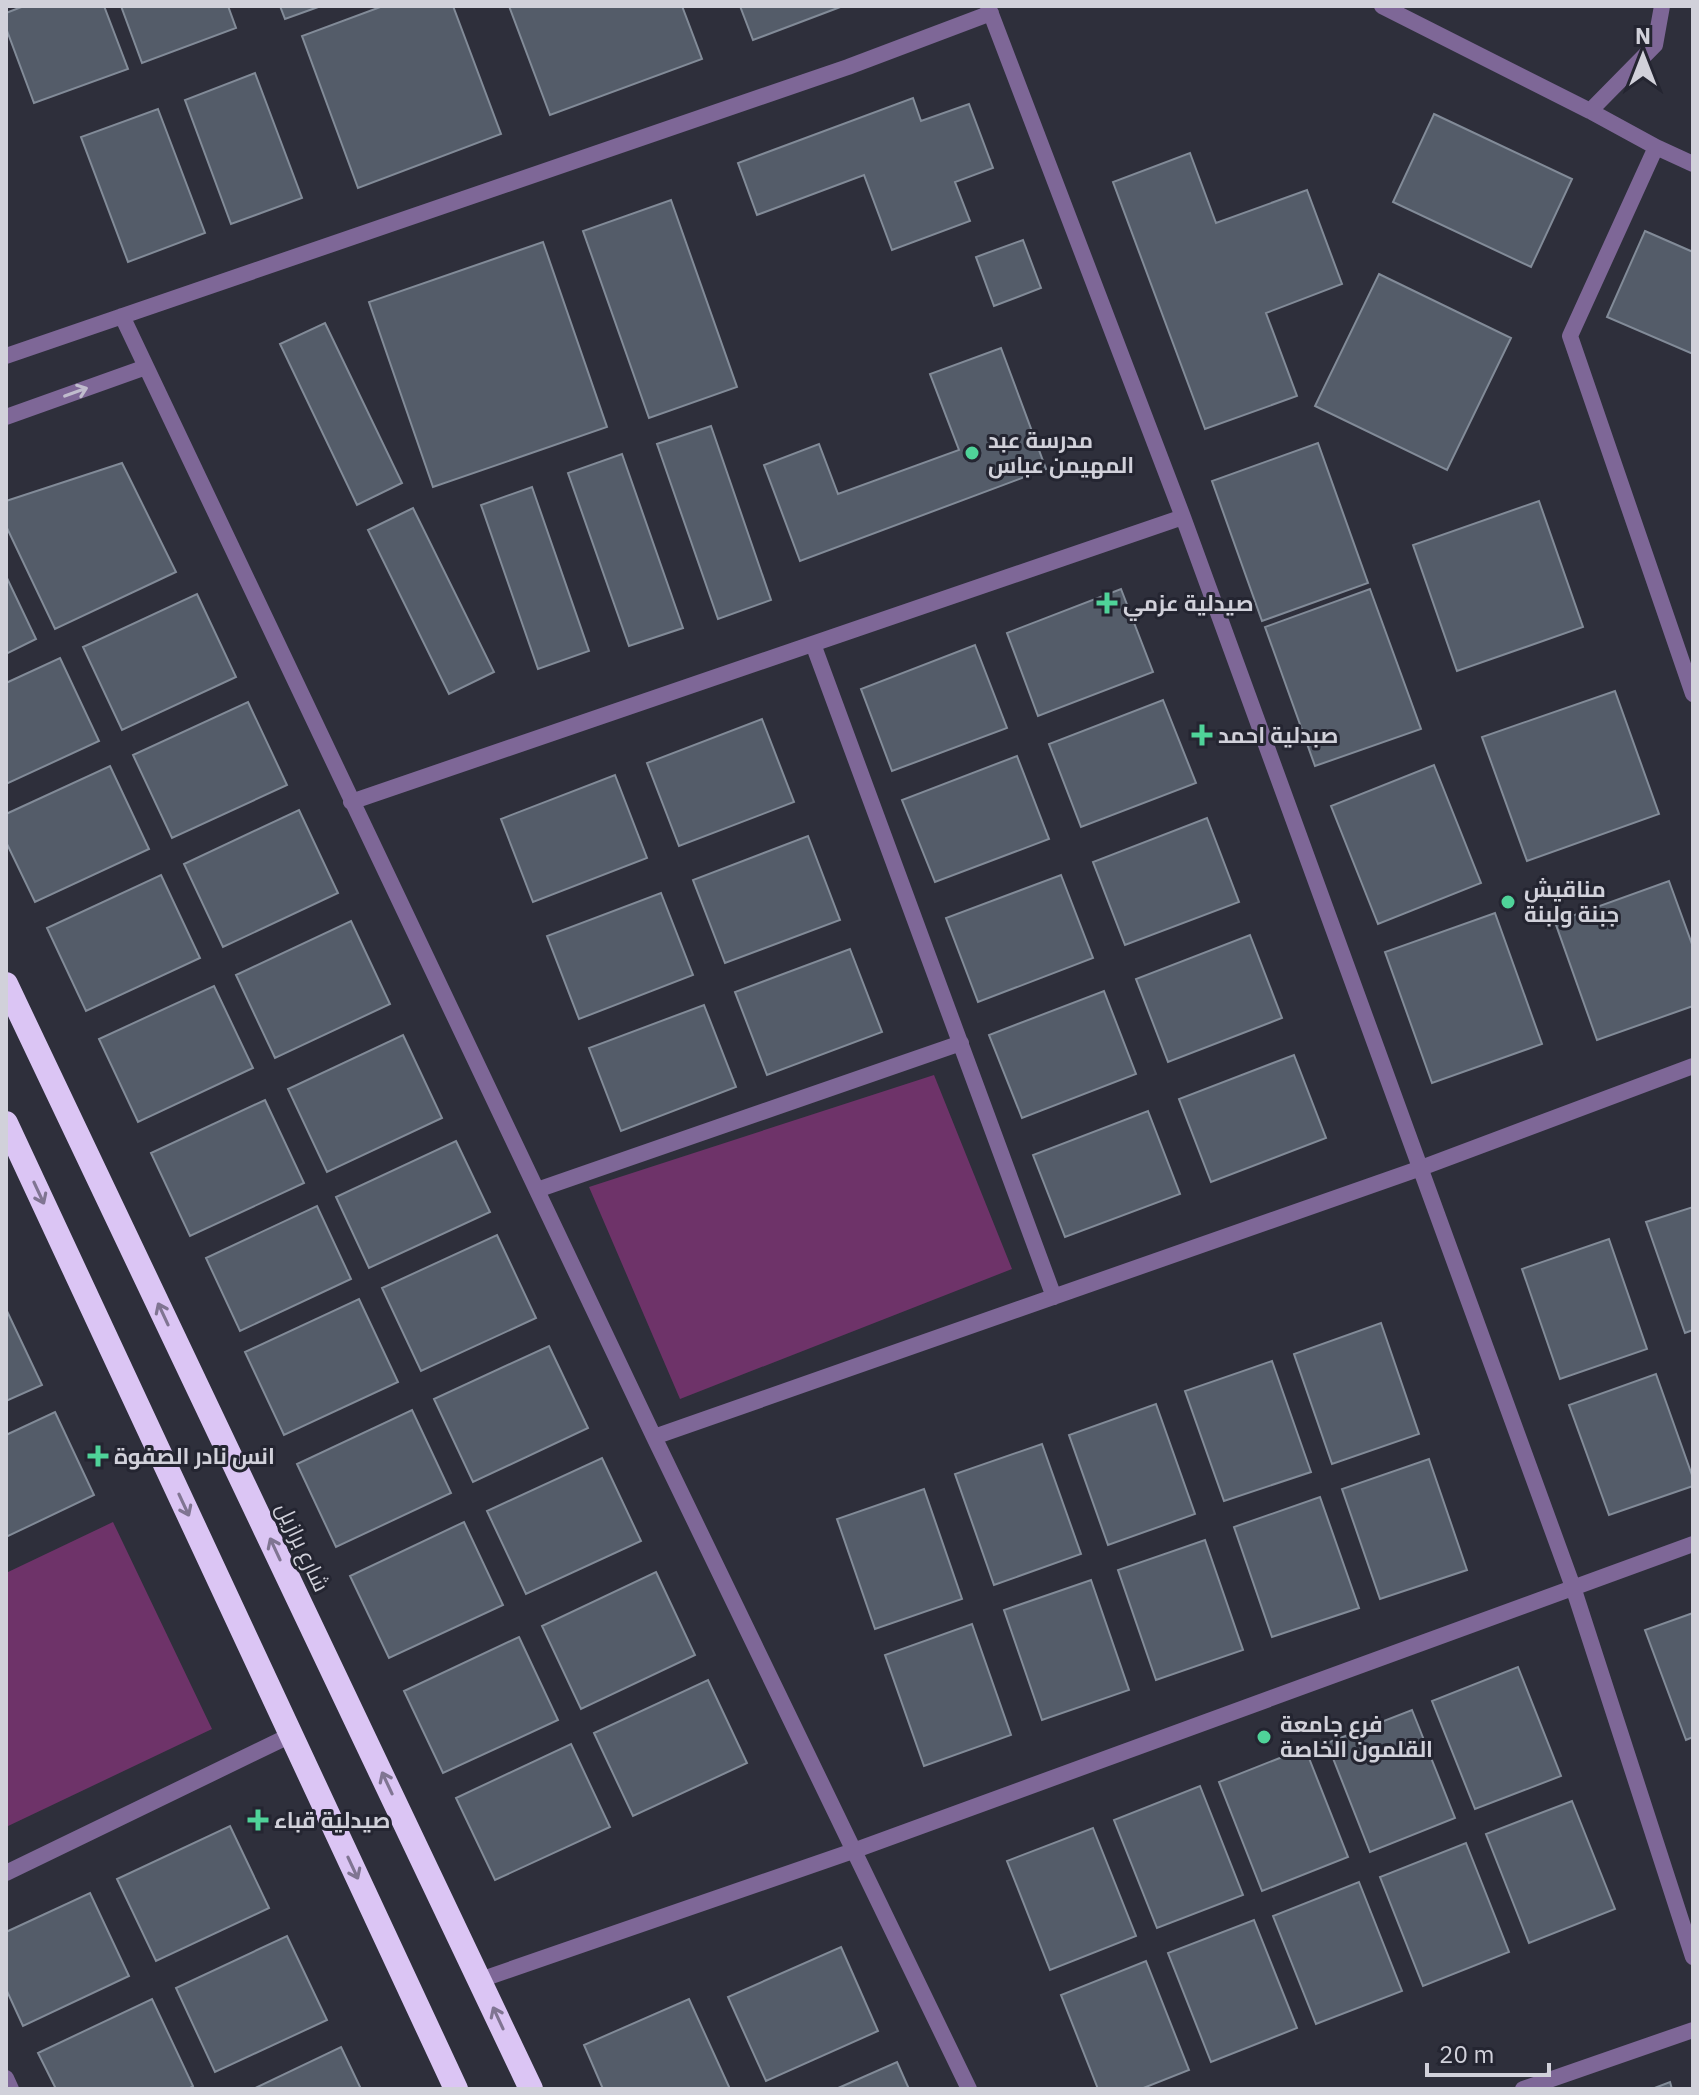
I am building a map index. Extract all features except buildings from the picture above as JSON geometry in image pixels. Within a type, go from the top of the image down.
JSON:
[{"type":"highway","name":"شارع برازيل","points":[[6,984],[531,2089]]},
{"type":"highway","points":[[6,1123],[456,2089]]},
{"type":"street","points":[[1382,6],[1693,164]]},
{"type":"street","points":[[1590,111],[1655,45],[1662,6]]},
{"type":"street","points":[[6,356],[848,67],[989,10],[1183,517],[1573,1587],[1693,1957]]},
{"type":"street","points":[[1656,147],[1570,336],[1693,694]]},
{"type":"street","points":[[122,316],[654,1437],[969,2089]]},
{"type":"street","points":[[6,417],[146,367]]},
{"type":"street","points":[[351,802],[1183,517]]},
{"type":"street","points":[[813,644],[1054,1297]]},
{"type":"street","points":[[537,1190],[961,1043]]},
{"type":"street","points":[[654,1437],[1421,1168],[1693,1066]]},
{"type":"street","points":[[480,1980],[853,1851],[1693,1544]]},
{"type":"street","points":[[6,1873],[291,1735]]},
{"type":"street","points":[[1523,2089],[1693,2030]]},
{"type":"street","points":[[6,2078],[11,2089]]},
{"type":"shaded area","points":[[934,1075],[1012,1269],[680,1399],[589,1187]]},
{"type":"shaded area","points":[[113,1522],[212,1729],[6,1827],[6,1573]]},
{"type":"place","name":"مدرسة عبد المهيمن عباس","points":[[972,453]]},
{"type":"place","name":"صيدلية عزمي","points":[[1107,603]]},
{"type":"place","name":"صبدلية احمد","points":[[1202,735]]},
{"type":"place","name":"مناقيش جبنة ولبنة","points":[[1508,902]]},
{"type":"place","name":"انس نادر الصفوة","points":[[98,1456]]},
{"type":"place","name":"فرع جامعة القلمون الخاصة","points":[[1264,1737]]},
{"type":"place","name":"صيدلية قباء","points":[[258,1820]]}]
